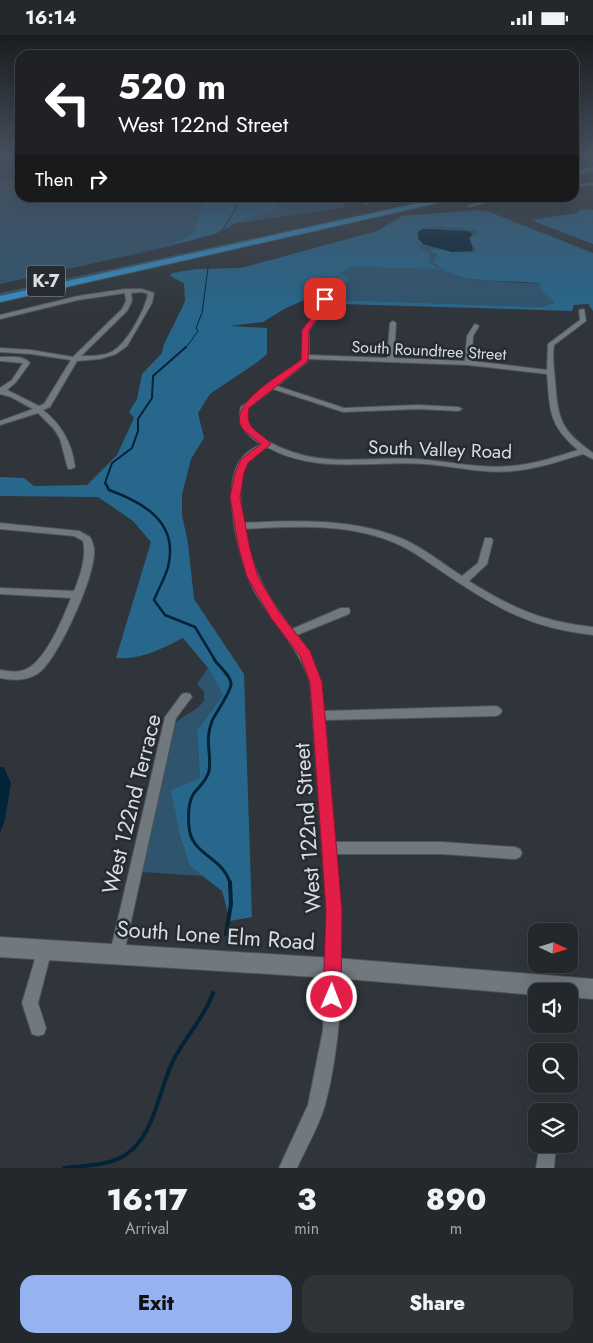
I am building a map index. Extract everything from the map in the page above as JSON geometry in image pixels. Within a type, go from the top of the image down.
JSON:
[{"type":"highway","name":"K-7","points":[[0,291],[371,210]]},
{"type":"highway","name":"K-7","points":[[0,299],[402,210]]},
{"type":"street","points":[[0,317],[86,297],[128,291],[147,290],[151,293],[151,299],[125,345],[118,351],[100,357],[75,359],[31,351],[0,350]]},
{"type":"street","points":[[0,423],[40,409],[51,400],[75,359],[125,310],[130,301],[128,291]]},
{"type":"street","points":[[267,444],[248,430],[243,416],[247,405],[300,367],[306,357],[306,330],[324,306],[325,299]]},
{"type":"street","points":[[582,310],[583,321],[551,344],[550,372],[554,415],[570,439],[593,457]]},
{"type":"street","points":[[390,361],[393,323]]},
{"type":"street","points":[[468,363],[470,336],[476,326]]},
{"type":"street","name":"South Roundtree Street","points":[[306,357],[468,363],[550,372]]},
{"type":"street","points":[[0,359],[26,361],[14,381],[1,391],[40,409],[58,429],[69,452],[71,467]]},
{"type":"street","points":[[271,386],[343,410],[418,407],[458,409]]},
{"type":"street","points":[[0,430],[37,415],[40,409]]},
{"type":"street","name":"South Valley Road","points":[[267,444],[294,456],[323,463],[411,461],[483,469],[528,467],[584,451]]},
{"type":"street","name":"West 122nd Street","points":[[267,444],[250,455],[241,467],[235,497],[252,577],[275,615],[291,633],[311,667],[316,682],[334,911],[331,1029],[321,1090],[310,1122],[288,1168]]},
{"type":"street","points":[[240,525],[343,528],[380,535],[412,548],[506,608],[525,617],[558,627],[593,631]]},
{"type":"street","points":[[0,526],[80,535],[87,539],[90,548],[77,595],[65,625],[48,657],[30,673],[16,676],[0,674]]},
{"type":"street","points":[[462,581],[482,564],[488,540]]},
{"type":"street","points":[[0,591],[77,595]]},
{"type":"street","points":[[291,633],[345,611]]},
{"type":"street","name":"West 122nd Terrace","points":[[117,953],[171,717],[186,697]]},
{"type":"street","points":[[319,716],[496,711]]},
{"type":"street","points":[[329,847],[442,848],[515,853]]},
{"type":"street","name":"South Lone Elm Road","points":[[0,947],[117,953],[593,989]]},
{"type":"street","points":[[38,1028],[30,1003],[45,949]]},
{"type":"street","points":[[544,1168],[547,1153]]},
{"type":"shaded area","points":[[0,210],[201,210],[193,234],[162,248],[0,284]]},
{"type":"shaded area","points":[[201,210],[277,210],[234,224],[215,234],[162,248],[193,234]]},
{"type":"shaded area","points":[[277,210],[328,210],[234,224]]},
{"type":"shaded area","points":[[383,210],[398,210],[0,297],[0,293]]},
{"type":"shaded area","points":[[479,210],[490,212],[593,253],[593,311],[588,304],[574,305],[572,311],[341,304],[342,300],[541,307],[554,303],[539,288],[542,284],[472,279],[459,276],[433,262],[437,255],[429,251],[434,249],[464,253],[477,251],[470,240],[477,234],[476,230],[437,226],[422,228],[418,238],[423,244],[418,247],[430,254],[429,262],[439,269],[352,267],[341,273],[349,280],[337,286],[337,294],[322,292],[286,308],[263,322],[229,326],[267,328],[267,354],[210,394],[198,413],[204,438],[191,459],[182,494],[182,515],[188,543],[194,599],[244,674],[252,917],[230,921],[222,891],[190,866],[180,835],[171,790],[200,778],[197,731],[223,695],[208,668],[183,638],[159,650],[134,657],[116,658],[151,542],[133,521],[98,497],[0,496],[0,477],[24,478],[34,486],[87,485],[117,455],[134,418],[129,412],[137,399],[142,374],[162,353],[164,344],[185,301],[184,283],[170,276],[172,273],[196,269],[241,268],[377,231],[402,216]]},
{"type":"shaded area","points":[[579,210],[593,210],[593,244],[531,220],[577,213]]},
{"type":"shaded area","points":[[437,226],[476,230],[478,251],[462,254],[454,253],[446,250],[452,252],[469,242],[469,238],[444,230],[431,229],[418,232],[422,228]]},
{"type":"shaded area","points":[[422,229],[469,231],[473,234],[469,238],[473,248],[472,251],[452,252],[423,244],[418,238],[418,232]]},
{"type":"shaded area","points":[[423,244],[441,249],[429,251],[475,280],[542,284],[540,288],[554,303],[541,307],[342,300],[337,294],[341,273],[352,267],[438,268],[429,262],[418,247]]},
{"type":"shaded area","points":[[208,668],[223,695],[197,731],[200,778],[190,866],[203,876],[142,872],[176,723],[204,701],[204,692],[197,684]]},
{"type":"shaded area","points":[[0,767],[4,767],[11,783],[5,820],[0,833]]},
{"type":"waterway","points":[[223,229],[235,210]]},
{"type":"waterway","points":[[185,349],[198,331],[196,328],[202,313],[208,268]]},
{"type":"waterway","points":[[106,485],[112,463],[132,448],[138,431],[138,419],[152,398],[153,376],[186,347]]},
{"type":"waterway","points":[[106,484],[109,490],[146,508],[164,527],[170,552],[168,567],[154,600],[165,615],[195,627],[215,660]]},
{"type":"waterway","points":[[214,659],[227,674],[231,684],[229,692],[212,721],[208,741],[209,771],[205,780],[192,797],[189,809],[189,827],[195,844],[220,867],[230,883]]},
{"type":"waterway","points":[[226,934],[231,904],[230,882]]},
{"type":"waterway","points":[[64,1168],[113,1161],[132,1150],[141,1140],[154,1113],[174,1059],[205,1011],[213,993]]},
{"type":"route","points":[[325,299],[324,306],[306,330],[305,361],[300,367],[251,400],[245,407],[243,419],[246,427],[251,433],[267,444],[254,451],[244,461],[239,473],[235,497],[244,549],[252,577],[275,615],[291,633],[305,654],[316,682],[334,911],[332,997]]}]
